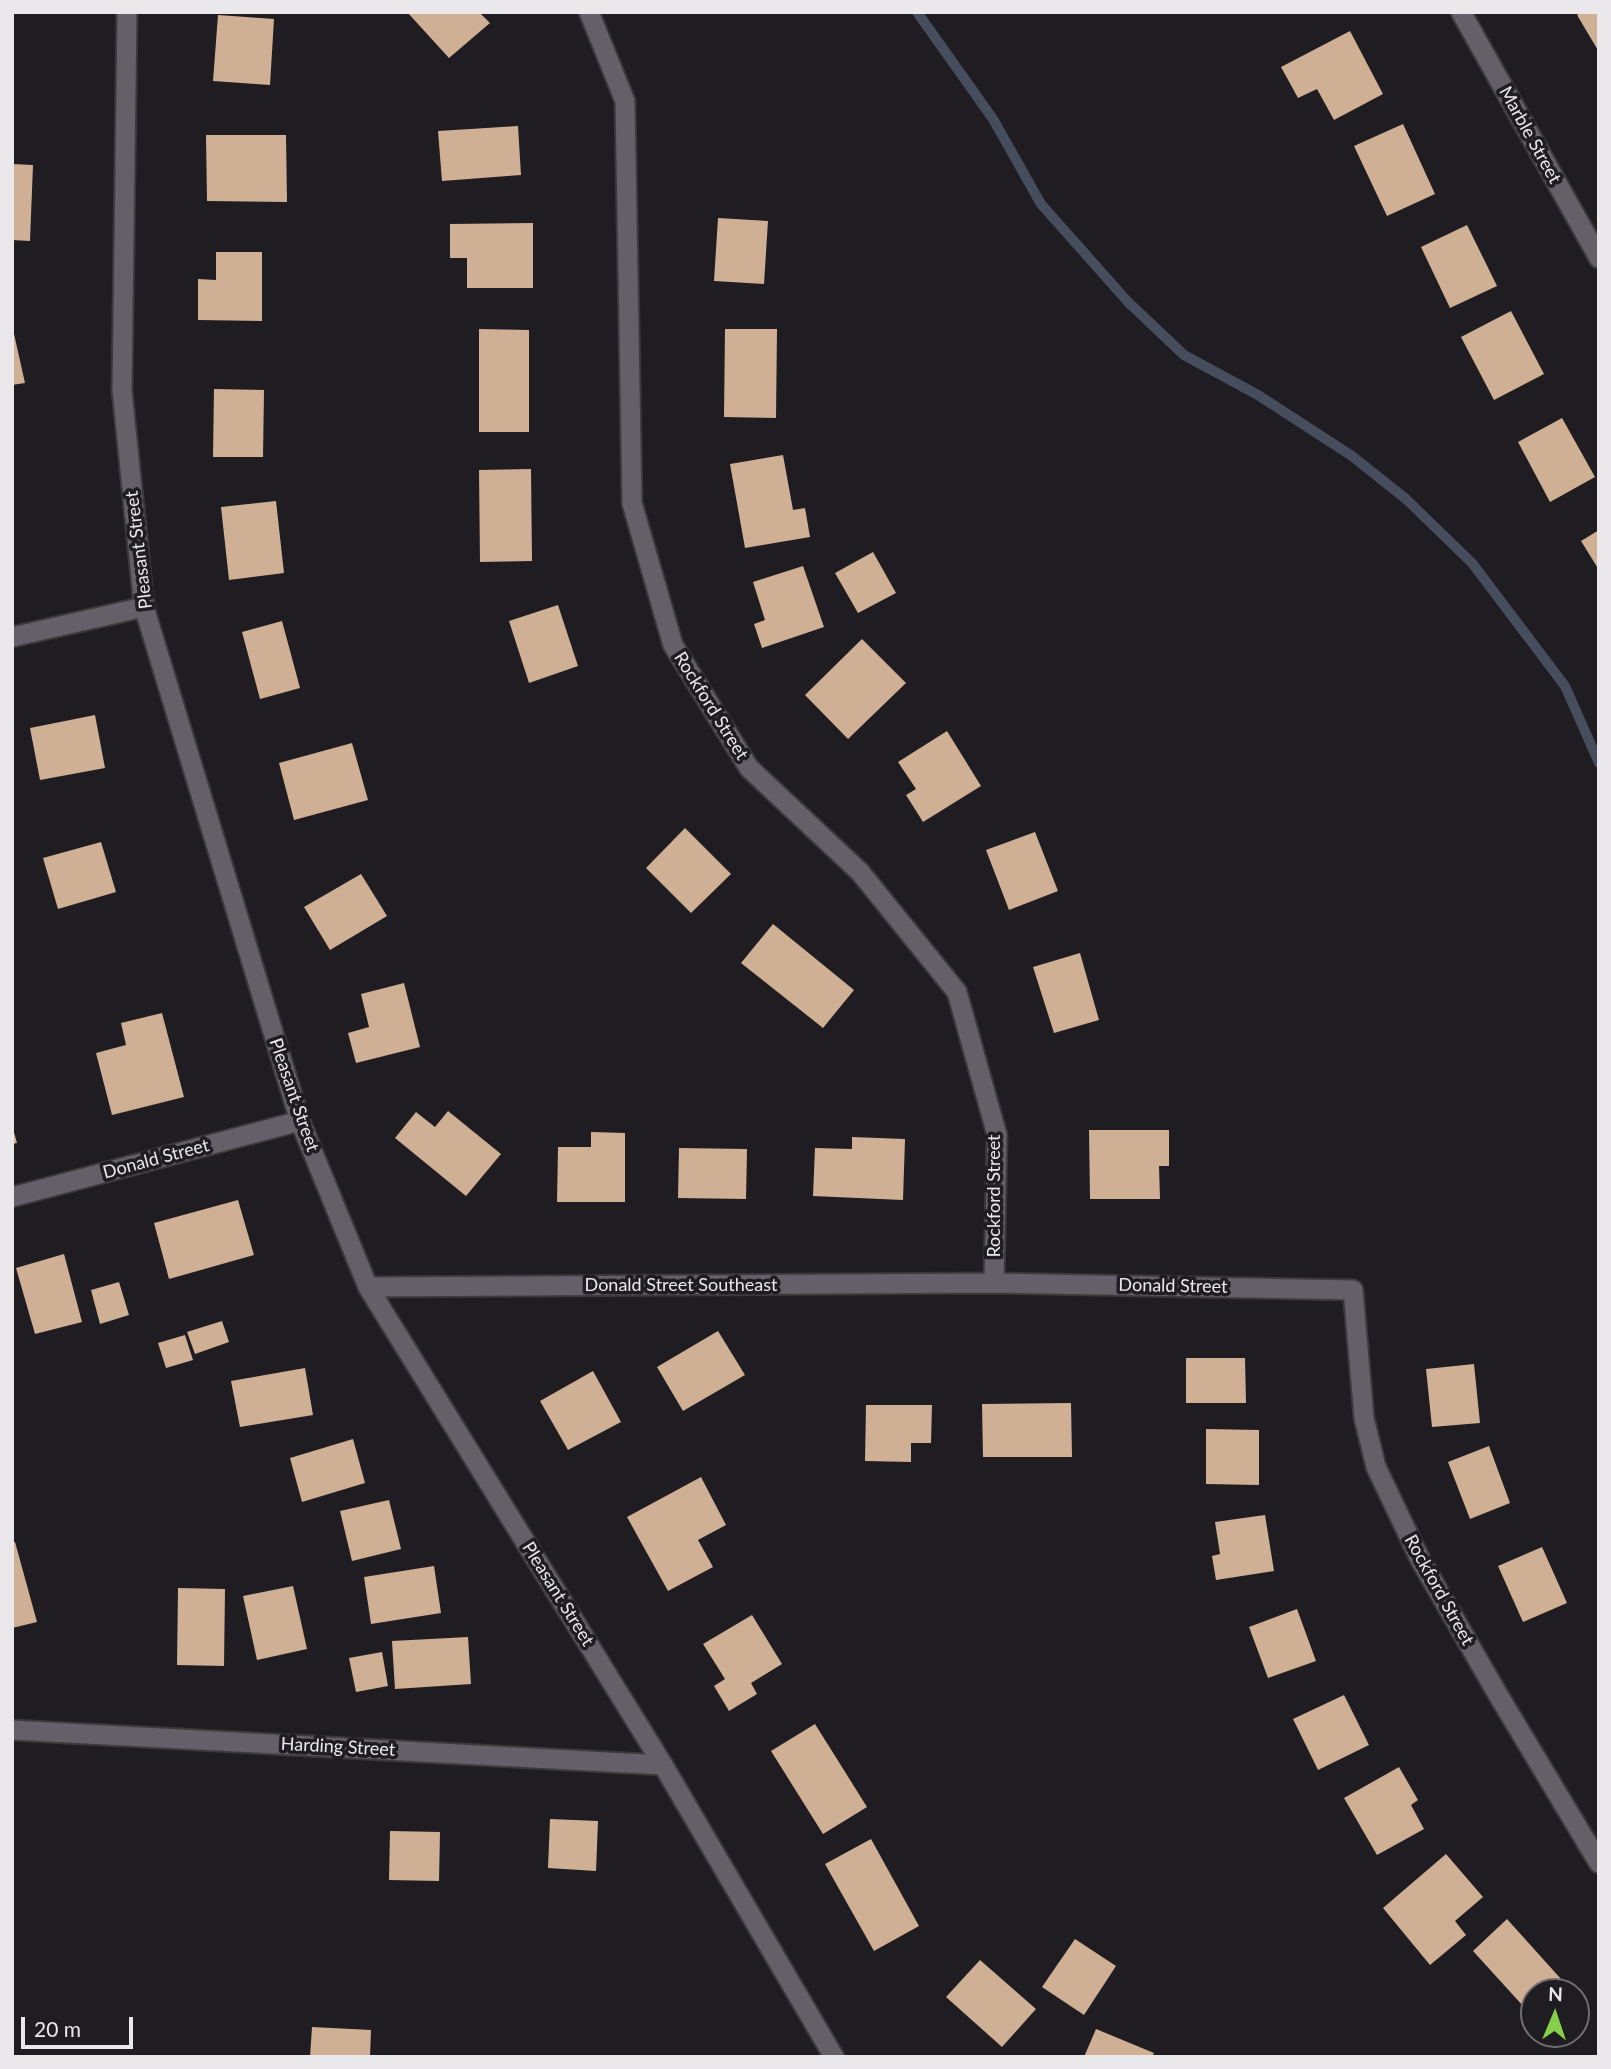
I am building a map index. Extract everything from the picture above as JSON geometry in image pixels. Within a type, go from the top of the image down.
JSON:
[{"type":"street","name":"Pleasant Street","points":[[127,12],[122,390],[144,607],[300,1121],[368,1287],[663,1765],[834,2057]]},
{"type":"street","name":"Rockford Street","points":[[589,12],[625,101],[632,503],[673,645],[749,768],[860,872],[957,992],[997,1135],[994,1283]]},
{"type":"street","name":"Marble Street","points":[[1461,12],[1599,258]]},
{"type":"street","points":[[12,637],[144,607]]},
{"type":"street","name":"Donald Street","points":[[12,1197],[300,1121]]},
{"type":"street","name":"Donald Street Southeast","points":[[368,1287],[994,1283]]},
{"type":"street","name":"Donald Street","points":[[994,1283],[1353,1290]]},
{"type":"street","name":"Rockford Street","points":[[1353,1290],[1364,1418],[1376,1467],[1420,1559],[1599,1863]]},
{"type":"street","name":"Harding Street","points":[[12,1730],[663,1765]]},
{"type":"building","points":[[407,12],[479,12],[490,23],[449,58]]},
{"type":"building","points":[[1582,12],[1599,12],[1599,52],[1577,15]]},
{"type":"building","points":[[218,15],[274,19],[270,85],[213,81]]},
{"type":"building","points":[[1350,31],[1383,94],[1334,120],[1317,89],[1298,98],[1281,67]]},
{"type":"building","points":[[1403,124],[1435,194],[1387,216],[1354,146]]},
{"type":"building","points":[[518,126],[521,175],[442,181],[438,131]]},
{"type":"building","points":[[206,135],[286,135],[287,202],[207,201]]},
{"type":"building","points":[[12,164],[33,165],[30,241],[12,240]]},
{"type":"building","points":[[718,218],[768,221],[764,284],[714,281]]},
{"type":"building","points":[[533,223],[533,288],[467,288],[467,258],[450,258],[450,224]]},
{"type":"building","points":[[1467,225],[1497,286],[1450,308],[1421,247]]},
{"type":"building","points":[[216,252],[262,252],[262,321],[198,320],[198,279],[216,280]]},
{"type":"building","points":[[1511,311],[1544,374],[1494,400],[1461,337]]},
{"type":"building","points":[[12,325],[25,383],[12,385]]},
{"type":"building","points":[[479,329],[529,330],[529,432],[479,432]]},
{"type":"building","points":[[725,329],[777,329],[776,418],[724,417]]},
{"type":"building","points":[[214,389],[264,390],[263,457],[213,457]]},
{"type":"building","points":[[1562,418],[1595,477],[1550,502],[1518,442]]},
{"type":"building","points":[[783,455],[793,510],[805,508],[810,537],[745,548],[730,464]]},
{"type":"building","points":[[531,469],[532,561],[480,562],[479,470]]},
{"type":"building","points":[[276,501],[284,573],[229,580],[221,507]]},
{"type":"building","points":[[1599,530],[1599,570],[1581,541]]},
{"type":"building","points":[[873,552],[896,593],[858,613],[835,573]]},
{"type":"building","points":[[803,566],[824,627],[762,648],[754,624],[765,620],[753,582]]},
{"type":"building","points":[[558,605],[578,666],[529,683],[509,621]]},
{"type":"building","points":[[282,621],[300,688],[260,699],[242,632]]},
{"type":"building","points":[[862,639],[906,683],[848,739],[805,695]]},
{"type":"building","points":[[95,715],[105,768],[40,780],[30,728]]},
{"type":"building","points":[[947,731],[981,786],[923,822],[906,795],[916,789],[898,762]]},
{"type":"building","points":[[352,743],[368,800],[294,820],[279,763]]},
{"type":"building","points":[[685,828],[731,874],[691,913],[646,868]]},
{"type":"building","points":[[1035,832],[1058,891],[1009,910],[986,850]]},
{"type":"building","points":[[101,842],[116,892],[58,909],[43,858]]},
{"type":"building","points":[[361,874],[387,916],[330,950],[304,907]]},
{"type":"building","points":[[773,924],[854,990],[823,1028],[741,963]]},
{"type":"building","points":[[1080,953],[1099,1020],[1054,1033],[1033,967]]},
{"type":"building","points":[[404,983],[420,1047],[356,1063],[348,1033],[369,1027],[361,994]]},
{"type":"building","points":[[162,1013],[184,1097],[112,1115],[96,1053],[126,1045],[121,1023]]},
{"type":"building","points":[[448,1111],[501,1154],[466,1196],[395,1138],[416,1112],[435,1127]]},
{"type":"building","points":[[12,1125],[17,1143],[12,1144]]},
{"type":"building","points":[[1089,1130],[1169,1130],[1169,1166],[1159,1166],[1160,1199],[1090,1199]]},
{"type":"building","points":[[591,1132],[625,1133],[625,1202],[557,1202],[558,1147],[591,1147]]},
{"type":"building","points":[[852,1137],[905,1139],[903,1200],[813,1196],[815,1148],[852,1149]]},
{"type":"building","points":[[679,1148],[747,1149],[746,1199],[678,1198]]},
{"type":"building","points":[[238,1200],[254,1255],[169,1279],[154,1223]]},
{"type":"building","points":[[64,1254],[82,1322],[35,1334],[16,1268]]},
{"type":"building","points":[[119,1282],[129,1315],[100,1324],[91,1290]]},
{"type":"building","points":[[222,1321],[229,1342],[195,1354],[187,1332]]},
{"type":"building","points":[[718,1331],[745,1375],[683,1411],[657,1367]]},
{"type":"building","points":[[185,1335],[193,1360],[166,1368],[158,1343]]},
{"type":"building","points":[[1186,1358],[1245,1358],[1246,1403],[1186,1403]]},
{"type":"building","points":[[1474,1364],[1480,1423],[1432,1427],[1426,1369]]},
{"type":"building","points":[[305,1368],[313,1415],[240,1427],[231,1381]]},
{"type":"building","points":[[593,1371],[621,1422],[568,1450],[540,1401]]},
{"type":"building","points":[[1071,1403],[1072,1457],[983,1457],[982,1404]]},
{"type":"building","points":[[866,1405],[932,1405],[931,1443],[911,1443],[911,1462],[865,1461]]},
{"type":"building","points":[[1206,1429],[1259,1430],[1259,1485],[1206,1484]]},
{"type":"building","points":[[353,1439],[365,1483],[302,1502],[290,1458]]},
{"type":"building","points":[[1489,1446],[1510,1503],[1470,1519],[1448,1462]]},
{"type":"building","points":[[701,1477],[726,1525],[698,1540],[713,1567],[668,1591],[627,1517]]},
{"type":"building","points":[[389,1500],[401,1549],[352,1561],[340,1511]]},
{"type":"building","points":[[1265,1515],[1274,1571],[1216,1580],[1212,1556],[1220,1554],[1215,1522]]},
{"type":"building","points":[[15,1542],[37,1622],[12,1628],[12,1543]]},
{"type":"building","points":[[1542,1547],[1567,1603],[1523,1622],[1498,1566]]},
{"type":"building","points":[[434,1566],[441,1613],[371,1624],[364,1577]]},
{"type":"building","points":[[293,1586],[307,1649],[257,1660],[243,1596]]},
{"type":"building","points":[[178,1588],[225,1589],[224,1666],[177,1665]]},
{"type":"building","points":[[1297,1609],[1316,1661],[1268,1678],[1249,1627]]},
{"type":"building","points":[[752,1615],[782,1664],[751,1683],[757,1694],[729,1711],[714,1686],[725,1679],[703,1644]]},
{"type":"building","points":[[468,1637],[471,1684],[395,1689],[392,1641]]},
{"type":"building","points":[[382,1652],[388,1686],[356,1692],[349,1658]]},
{"type":"building","points":[[1344,1695],[1369,1745],[1318,1770],[1293,1719]]},
{"type":"building","points":[[815,1724],[867,1807],[823,1834],[771,1751]]},
{"type":"building","points":[[1399,1767],[1418,1800],[1411,1805],[1424,1829],[1377,1855],[1344,1798]]},
{"type":"building","points":[[550,1819],[598,1821],[596,1871],[548,1868]]},
{"type":"building","points":[[390,1831],[440,1832],[439,1881],[389,1880]]},
{"type":"building","points":[[871,1839],[919,1926],[874,1951],[825,1864]]},
{"type":"building","points":[[1446,1854],[1483,1897],[1455,1921],[1466,1935],[1430,1965],[1383,1908]]},
{"type":"building","points":[[1507,1919],[1560,1978],[1520,1978],[1520,2003],[1473,1951]]},
{"type":"building","points":[[1075,1939],[1116,1966],[1084,2015],[1042,1987]]},
{"type":"building","points":[[980,1960],[1036,2009],[1002,2047],[946,1997]]},
{"type":"building","points":[[312,2027],[371,2030],[370,2057],[310,2057]]},
{"type":"building","points":[[1096,2029],[1154,2053],[1152,2057],[1084,2057]]},
{"type":"waterway","points":[[917,12],[993,119],[1041,204],[1128,302],[1184,355],[1258,395],[1352,456],[1406,499],[1472,563],[1565,686],[1599,763]]}]
